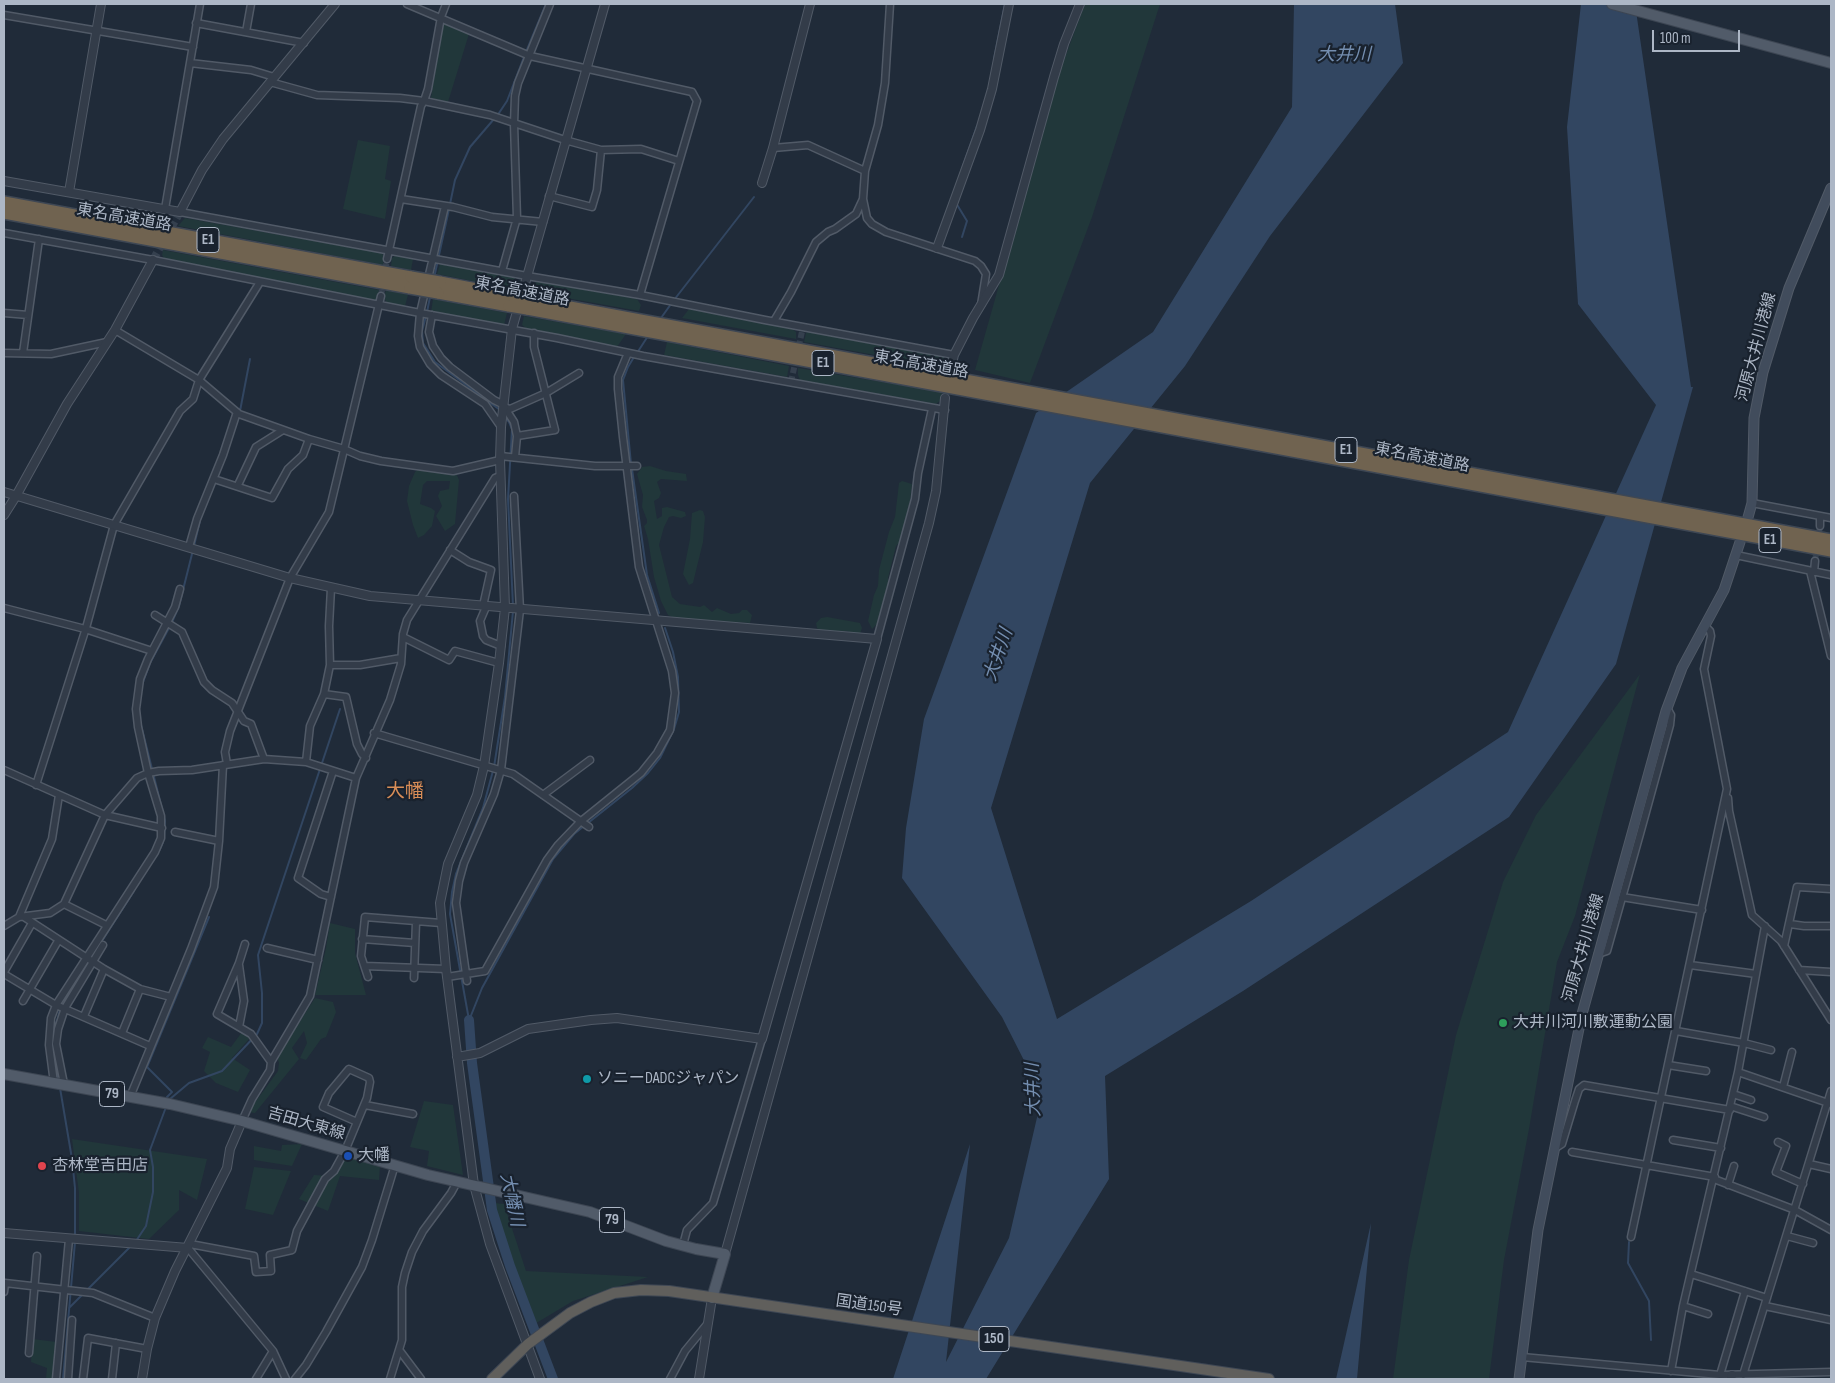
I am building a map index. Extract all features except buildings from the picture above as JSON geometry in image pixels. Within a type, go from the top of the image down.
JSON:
[{"type":"highway","name":"東名高速道路","points":[[4,202],[411,282]]},
{"type":"highway","name":"東名高速道路","points":[[4,214],[411,282],[633,323],[675,326],[978,387],[1711,523],[1831,540]]},
{"type":"highway","name":"東名高速道路","points":[[633,323],[669,337],[978,387]]},
{"type":"highway","name":"東名高速道路","points":[[1711,523],[1831,552]]},
{"type":"highway","name":"国道150号","points":[[492,1379],[528,1344],[570,1313],[591,1302],[614,1294],[641,1290],[669,1291],[1269,1379]]},
{"type":"main road","points":[[1612,4],[1831,63]]},
{"type":"main road","name":"河原大井川港線","points":[[1747,521],[1752,502],[1754,418],[1763,372],[1789,288],[1831,188]]},
{"type":"main road","name":"河原大井川港線","points":[[1519,1379],[1538,1230],[1582,1014],[1667,708],[1682,668],[1724,590],[1740,542]]},
{"type":"main road","name":"吉田大東線","points":[[4,1074],[166,1104],[242,1121],[457,1182],[590,1212],[683,1246],[725,1254]]},
{"type":"main road","points":[[716,1298],[725,1254]]},
{"type":"street","points":[[69,192],[101,4]]},
{"type":"street","points":[[166,209],[200,4]]},
{"type":"street","points":[[246,32],[252,4]]},
{"type":"street","points":[[180,212],[202,170],[223,139],[304,43],[334,4]]},
{"type":"street","points":[[407,4],[530,56],[692,92],[697,101],[640,295]]},
{"type":"street","points":[[388,259],[441,17],[446,4]]},
{"type":"street","points":[[502,271],[517,218],[515,96],[518,83],[550,4]]},
{"type":"street","points":[[507,457],[501,427],[512,329],[605,4]]},
{"type":"street","points":[[762,183],[773,148],[810,4]]},
{"type":"street","points":[[890,4],[885,83],[878,125],[866,171],[863,199],[867,218],[872,224],[886,232],[975,261],[986,274],[981,305]]},
{"type":"street","points":[[937,248],[980,130],[992,89],[1009,4]]},
{"type":"street","points":[[952,364],[954,355],[999,275],[1054,77],[1064,44],[1080,4]]},
{"type":"street","points":[[4,15],[192,47]]},
{"type":"street","points":[[196,24],[304,43]]},
{"type":"street","points":[[190,63],[252,70],[272,80],[324,96],[400,98],[424,101],[495,117],[601,150],[641,149],[679,161]]},
{"type":"street","points":[[773,148],[808,145],[866,171]]},
{"type":"street","points":[[549,196],[592,207],[597,190],[601,150]]},
{"type":"street","points":[[4,181],[166,209],[442,261],[669,300],[954,355]]},
{"type":"street","points":[[401,199],[448,206],[492,217],[543,222]]},
{"type":"street","points":[[774,321],[792,292],[816,242],[856,214],[863,199]]},
{"type":"street","points":[[448,206],[433,259],[421,313],[418,336],[420,347],[425,357],[441,375],[485,404],[501,427]]},
{"type":"street","points":[[4,233],[534,333],[640,355],[944,410]]},
{"type":"street","points":[[23,353],[39,239]]},
{"type":"street","points":[[4,515],[67,404],[115,330],[153,260]]},
{"type":"street","points":[[36,785],[85,629],[114,525],[180,411],[193,399],[199,380],[260,282]]},
{"type":"street","points":[[130,1097],[214,887],[225,752],[230,731],[290,578],[330,512],[381,296]]},
{"type":"street","points":[[4,313],[28,315]]},
{"type":"street","points":[[431,315],[429,332],[433,346],[441,358],[494,400],[510,409],[546,393],[579,373]]},
{"type":"street","points":[[115,330],[199,380],[240,414],[360,456],[381,461],[453,471],[507,457],[595,466],[636,466]]},
{"type":"street","points":[[517,436],[555,430],[534,347],[534,333]]},
{"type":"street","points":[[4,353],[51,354],[107,342]]},
{"type":"street","points":[[365,966],[414,967],[456,976],[466,976],[485,970],[547,860],[558,845],[581,822],[641,773],[657,753],[670,730],[675,693],[672,672],[639,567],[618,389],[618,377],[630,353]]},
{"type":"street","points":[[725,1254],[930,523],[936,492],[945,398]]},
{"type":"street","points":[[504,406],[514,422],[517,436],[500,476],[505,608],[487,767],[448,864],[442,884],[440,903],[447,973],[461,1056],[474,1185],[480,1214],[506,1291],[540,1379]]},
{"type":"street","points":[[683,1246],[687,1230],[713,1203],[762,1039],[877,639],[915,499],[918,473],[932,409]]},
{"type":"street","points":[[192,548],[197,519],[216,479],[240,414]]},
{"type":"street","points":[[238,485],[256,447],[283,430]]},
{"type":"street","points":[[216,479],[272,498],[288,469],[303,455],[309,439]]},
{"type":"street","points":[[142,1379],[155,1318],[167,1289],[227,1168],[230,1149],[252,1099],[270,1070],[271,1062],[310,996],[356,778],[390,700],[401,658],[407,620],[495,478],[500,476]]},
{"type":"street","points":[[4,492],[290,578],[370,596],[877,639]]},
{"type":"street","points":[[466,976],[456,903],[459,881],[464,863],[494,794],[499,770],[520,610],[514,496]]},
{"type":"street","points":[[1752,502],[1831,518]]},
{"type":"street","points":[[1820,516],[1820,526]]},
{"type":"street","points":[[450,550],[469,562],[491,570],[480,621],[483,636],[486,640],[501,646]]},
{"type":"street","points":[[1736,556],[1831,575]]},
{"type":"street","points":[[1815,561],[1812,572],[1831,656]]},
{"type":"street","points":[[306,762],[310,726],[324,694],[330,665],[329,605],[331,588]]},
{"type":"street","points":[[59,1084],[49,1045],[51,1018],[61,1006],[89,960],[106,925],[155,852],[161,838],[161,816],[138,727],[136,709],[140,679],[175,607],[180,589]]},
{"type":"street","points":[[4,608],[85,629],[152,651]]},
{"type":"street","points":[[155,616],[182,632],[204,682],[212,690],[232,703],[244,721],[251,724],[264,759]]},
{"type":"street","points":[[1705,626],[1710,631],[1711,636],[1704,669],[1727,789],[1728,811],[1752,915],[1784,946],[1831,1020]]},
{"type":"street","points":[[403,637],[449,660],[455,651],[499,663]]},
{"type":"street","points":[[330,665],[360,665],[401,658]]},
{"type":"street","points":[[324,694],[346,697],[358,744],[366,758]]},
{"type":"street","points":[[1598,954],[1607,951],[1670,725],[1670,715],[1667,708]]},
{"type":"street","points":[[374,733],[513,774],[589,827]]},
{"type":"street","points":[[4,926],[21,917],[50,913],[64,904],[105,815],[137,778],[159,771],[192,770],[264,759],[306,762],[356,778]]},
{"type":"street","points":[[542,795],[590,760]]},
{"type":"street","points":[[4,770],[105,815],[162,828]]},
{"type":"street","points":[[331,897],[321,894],[298,878],[333,771]]},
{"type":"street","points":[[1631,1238],[1690,965],[1698,909],[1727,789]]},
{"type":"street","points":[[21,917],[52,839],[59,795]]},
{"type":"street","points":[[175,832],[219,841]]},
{"type":"street","points":[[1784,946],[1797,887],[1831,889]]},
{"type":"street","points":[[1622,897],[1698,909]]},
{"type":"street","points":[[64,904],[106,925]]},
{"type":"street","points":[[21,917],[89,960],[140,989],[171,997]]},
{"type":"street","points":[[368,977],[361,956],[365,917],[441,923]]},
{"type":"street","points":[[414,978],[416,922]]},
{"type":"street","points":[[32,923],[4,973],[61,1006],[150,1046]]},
{"type":"street","points":[[1790,924],[1831,926]]},
{"type":"street","points":[[1671,1371],[1683,1306],[1738,1072],[1765,926]]},
{"type":"street","points":[[362,939],[415,942]]},
{"type":"street","points":[[23,1001],[58,941]]},
{"type":"street","points":[[245,944],[217,1014],[251,1034],[271,1062]]},
{"type":"street","points":[[89,960],[103,945]]},
{"type":"street","points":[[267,948],[318,960]]},
{"type":"street","points":[[239,963],[244,1000],[239,1027]]},
{"type":"street","points":[[1690,965],[1756,974]]},
{"type":"street","points":[[84,1016],[104,969]]},
{"type":"street","points":[[1799,970],[1831,972]]},
{"type":"street","points":[[122,1033],[140,989]]},
{"type":"street","points":[[59,1084],[56,1044],[61,1006]]},
{"type":"street","points":[[461,1056],[480,1053],[528,1029],[618,1018],[762,1039]]},
{"type":"street","points":[[1676,1030],[1744,1042],[1772,1050]]},
{"type":"street","points":[[1783,1087],[1792,1052]]},
{"type":"street","points":[[1668,1066],[1706,1071]]},
{"type":"street","points":[[4,1233],[129,1244],[189,1246],[254,1256],[256,1272],[271,1271],[270,1255],[292,1250],[297,1231],[325,1179],[334,1171],[345,1151],[365,1105],[370,1082],[369,1078],[349,1069],[329,1093],[323,1107],[357,1122]]},
{"type":"street","points":[[1738,1072],[1829,1103]]},
{"type":"street","points":[[1553,1150],[1562,1144],[1579,1089],[1584,1085],[1661,1099],[1730,1108],[1764,1116]]},
{"type":"street","points":[[1743,1375],[1829,1103],[1831,1091]]},
{"type":"street","points":[[1733,1094],[1752,1100]]},
{"type":"street","points":[[365,1105],[413,1114]]},
{"type":"street","points":[[1788,1138],[1776,1172],[1803,1184]]},
{"type":"street","points":[[1673,1140],[1721,1148]]},
{"type":"street","points":[[1778,1142],[1786,1146]]},
{"type":"street","points":[[1572,1152],[1714,1178],[1795,1210],[1831,1230]]},
{"type":"street","points":[[1809,1164],[1831,1169]]},
{"type":"street","points":[[295,1379],[306,1366],[362,1267],[395,1165]]},
{"type":"street","points":[[1728,1185],[1734,1166]]},
{"type":"street","points":[[390,1379],[400,1351],[403,1323],[402,1287],[404,1273],[423,1231],[457,1182]]},
{"type":"street","points":[[1787,1236],[1813,1243]]},
{"type":"street","points":[[56,1379],[65,1289],[73,1239]]},
{"type":"street","points":[[189,1246],[273,1352],[286,1379]]},
{"type":"street","points":[[29,1353],[37,1256]]},
{"type":"street","points":[[1691,1274],[1768,1298]]},
{"type":"street","points":[[4,1292],[5,1283],[86,1292],[155,1318]]},
{"type":"street","points":[[1720,1375],[1745,1291]]},
{"type":"street","points":[[699,1379],[709,1321],[716,1298]]},
{"type":"street","points":[[1683,1306],[1708,1314]]},
{"type":"street","points":[[1765,1306],[1831,1320]]},
{"type":"street","points":[[68,1379],[72,1320]]},
{"type":"street","points":[[670,1379],[685,1351],[709,1321]]},
{"type":"street","points":[[83,1379],[88,1338],[147,1349]]},
{"type":"street","points":[[112,1379],[116,1343]]},
{"type":"street","points":[[400,1351],[420,1379]]},
{"type":"street","points":[[256,1379],[273,1352]]},
{"type":"street","points":[[1522,1356],[1732,1377],[1831,1372]]},
{"type":"green space","points":[[1085,4],[1160,4],[1092,217],[1030,383],[975,370],[1058,76]]},
{"type":"green space","points":[[443,22],[469,34],[448,102],[431,98]]},
{"type":"green space","points":[[358,140],[390,146],[385,179],[391,181],[385,219],[343,209]]},
{"type":"green space","points":[[185,218],[382,253],[384,257],[383,265],[178,226]]},
{"type":"green space","points":[[163,250],[379,290],[378,299],[374,301],[165,260],[162,255]]},
{"type":"green space","points":[[396,255],[413,259],[411,270],[391,266],[392,258]]},
{"type":"green space","points":[[440,264],[515,277],[516,280],[512,289],[437,274]]},
{"type":"green space","points":[[536,281],[637,299],[641,305],[639,311],[533,292]]},
{"type":"green space","points":[[386,290],[408,295],[405,306],[387,303],[384,298]]},
{"type":"green space","points":[[433,299],[507,313],[504,325],[431,312]]},
{"type":"green space","points":[[689,309],[788,326],[796,332],[796,339],[682,318]]},
{"type":"green space","points":[[524,316],[626,334],[617,347],[527,329],[522,325]]},
{"type":"green space","points":[[809,331],[945,357],[948,359],[946,368],[804,342],[806,333]]},
{"type":"green space","points":[[667,342],[789,366],[787,377],[664,355]]},
{"type":"green space","points":[[798,368],[942,392],[941,400],[936,404],[800,380]]},
{"type":"green space","points":[[650,466],[686,474],[687,481],[661,479],[657,482],[661,493],[659,498],[654,501],[657,519],[662,516],[662,508],[667,507],[685,512],[686,516],[681,518],[669,517],[659,545],[672,597],[680,604],[700,607],[704,605],[712,612],[717,608],[731,614],[747,610],[752,615],[750,623],[676,619],[668,615],[661,601],[654,577],[644,526],[647,520],[642,507],[643,495],[637,474],[642,467]]},
{"type":"green space","points":[[418,469],[456,473],[459,480],[455,524],[445,531],[436,516],[442,506],[438,496],[440,491],[449,489],[450,481],[427,481],[423,485],[420,504],[435,511],[432,526],[424,535],[418,538],[407,501],[409,486]]},
{"type":"green space","points":[[902,481],[912,484],[910,502],[900,542],[896,546],[888,578],[889,585],[878,623],[872,629],[868,621],[878,586],[879,570],[895,517],[899,483]]},
{"type":"green space","points":[[700,510],[703,511],[705,517],[703,542],[693,583],[689,585],[683,574],[690,539],[692,513]]},
{"type":"green space","points":[[827,617],[860,623],[862,628],[860,634],[854,635],[847,631],[834,633],[829,630],[820,631],[816,623],[821,618]]},
{"type":"green space","name":"大井川河川敷運動公園","points":[[1640,674],[1575,916],[1557,962],[1529,1129],[1504,1260],[1489,1379],[1393,1379],[1409,1260],[1456,1035],[1503,882],[1536,815]]},
{"type":"green space","points":[[330,923],[355,929],[355,953],[366,995],[315,995]]},
{"type":"green space","points":[[315,998],[333,1002],[336,1012],[326,1037],[321,1039],[306,1060],[300,1058],[307,1043],[304,1031],[292,1048],[299,1059],[255,1113],[248,1112],[278,1071],[279,1063],[277,1057]]},
{"type":"green space","points":[[242,1032],[250,1038],[232,1058],[250,1070],[238,1092],[216,1083],[204,1071],[210,1052],[202,1048],[208,1037],[231,1047]]},
{"type":"green space","points":[[424,1101],[453,1105],[463,1175],[427,1166],[429,1151],[410,1147]]},
{"type":"green space","points":[[72,1139],[207,1159],[197,1200],[179,1190],[179,1210],[149,1239],[79,1231],[79,1193]]},
{"type":"green space","points":[[302,1144],[292,1166],[254,1160],[254,1146],[281,1151],[282,1145]]},
{"type":"green space","points":[[346,1157],[380,1166],[379,1180],[340,1176],[328,1211],[299,1199],[314,1175],[331,1176]]},
{"type":"green space","points":[[254,1167],[291,1171],[273,1215],[245,1209]]},
{"type":"green space","points":[[494,1203],[504,1204],[526,1271],[648,1277],[573,1301],[533,1325],[501,1239]]},
{"type":"green space","points":[[32,1339],[57,1342],[54,1379],[46,1378],[47,1368],[31,1362]]},
{"type":"water","name":"大井川","points":[[1294,4],[1395,4],[1403,63],[1270,236],[1185,366],[1090,483],[991,808],[1057,1019],[1251,901],[1508,732],[1656,405],[1578,304],[1567,127],[1581,4],[1635,4],[1691,387],[1693,387],[1616,664],[1509,817],[1243,991],[1105,1076],[1109,1179],[986,1379],[893,1379],[970,1144],[946,1362],[1009,1238],[1042,1096],[1002,1017],[902,878],[906,828],[924,719],[1036,413],[1153,332],[1292,107]]},
{"type":"water","points":[[1371,1223],[1357,1379],[1336,1379]]},
{"type":"waterway","points":[[526,52],[546,4]]},
{"type":"waterway","points":[[994,59],[1005,4]]},
{"type":"waterway","points":[[497,116],[507,101],[524,57]]},
{"type":"waterway","points":[[450,204],[455,180],[470,147],[494,119]]},
{"type":"waterway","points":[[957,183],[977,126]]},
{"type":"waterway","points":[[674,300],[754,197]]},
{"type":"waterway","points":[[956,203],[967,221],[962,237]]},
{"type":"waterway","points":[[434,278],[449,209]]},
{"type":"waterway","points":[[427,312],[430,297]]},
{"type":"waterway","points":[[661,318],[671,304]]},
{"type":"waterway","points":[[426,316],[422,331],[423,343],[435,362],[500,410]]},
{"type":"waterway","points":[[637,353],[648,336]]},
{"type":"waterway","points":[[631,464],[623,380],[634,357]]},
{"type":"waterway","points":[[240,411],[250,359]]},
{"type":"waterway","points":[[230,442],[239,416]]},
{"type":"waterway","points":[[504,416],[512,429],[508,499],[513,606]]},
{"type":"waterway","points":[[632,469],[647,575],[659,613]]},
{"type":"waterway","points":[[194,546],[201,516]]},
{"type":"waterway","points":[[172,622],[179,606],[193,550]]},
{"type":"waterway","points":[[469,1020],[450,914],[452,892],[456,874],[483,808],[494,767],[505,697],[513,611]]},
{"type":"waterway","points":[[142,685],[150,663],[170,626]]},
{"type":"waterway","points":[[588,823],[648,773],[660,758],[674,729],[679,712],[678,677],[673,652],[665,628]]},
{"type":"waterway","points":[[170,1099],[189,1083],[222,1071],[257,1034],[262,1023],[262,993],[258,955],[340,709]]},
{"type":"waterway","points":[[141,725],[165,821],[164,837]]},
{"type":"waterway","points":[[470,1018],[482,988],[553,859],[574,834],[584,826]]},
{"type":"waterway","points":[[159,851],[163,842]]},
{"type":"waterway","points":[[100,944],[134,891]]},
{"type":"waterway","points":[[165,1099],[172,1092],[147,1067],[209,917]]},
{"type":"waterway","points":[[62,1006],[90,961]]},
{"type":"waterway","points":[[53,1042],[60,1010]]},
{"type":"waterway","name":"大幡川","points":[[469,1020],[472,1063],[492,1210],[510,1266],[553,1379]]},
{"type":"waterway","points":[[53,1046],[58,1081]]},
{"type":"waterway","points":[[60,1088],[75,1188],[75,1237]]},
{"type":"waterway","points":[[136,1241],[146,1226],[153,1192],[153,1167],[150,1150],[166,1107]]},
{"type":"waterway","points":[[63,1379],[75,1242]]},
{"type":"waterway","points":[[1629,1242],[1628,1263],[1649,1301],[1651,1340]]},
{"type":"waterway","points":[[87,1290],[131,1246]]},
{"type":"waterway","points":[[69,1308],[83,1294]]},
{"type":"tunnel","points":[[153,260],[180,212]]},
{"type":"tunnel","points":[[381,296],[387,259]]},
{"type":"tunnel","points":[[791,382],[803,327]]},
{"type":"tunnel","points":[[1815,561],[1820,526]]},
{"type":"place","name":"大井川河川敷運動公園","points":[[1503,1023]]},
{"type":"place","name":"ソニーDADCジャパン","points":[[587,1079]]},
{"type":"place","name":"大幡","points":[[348,1156]]},
{"type":"place","name":"杏林堂吉田店","points":[[42,1166]]},
{"type":"district","name":"大幡","points":[[405,792]]}]
